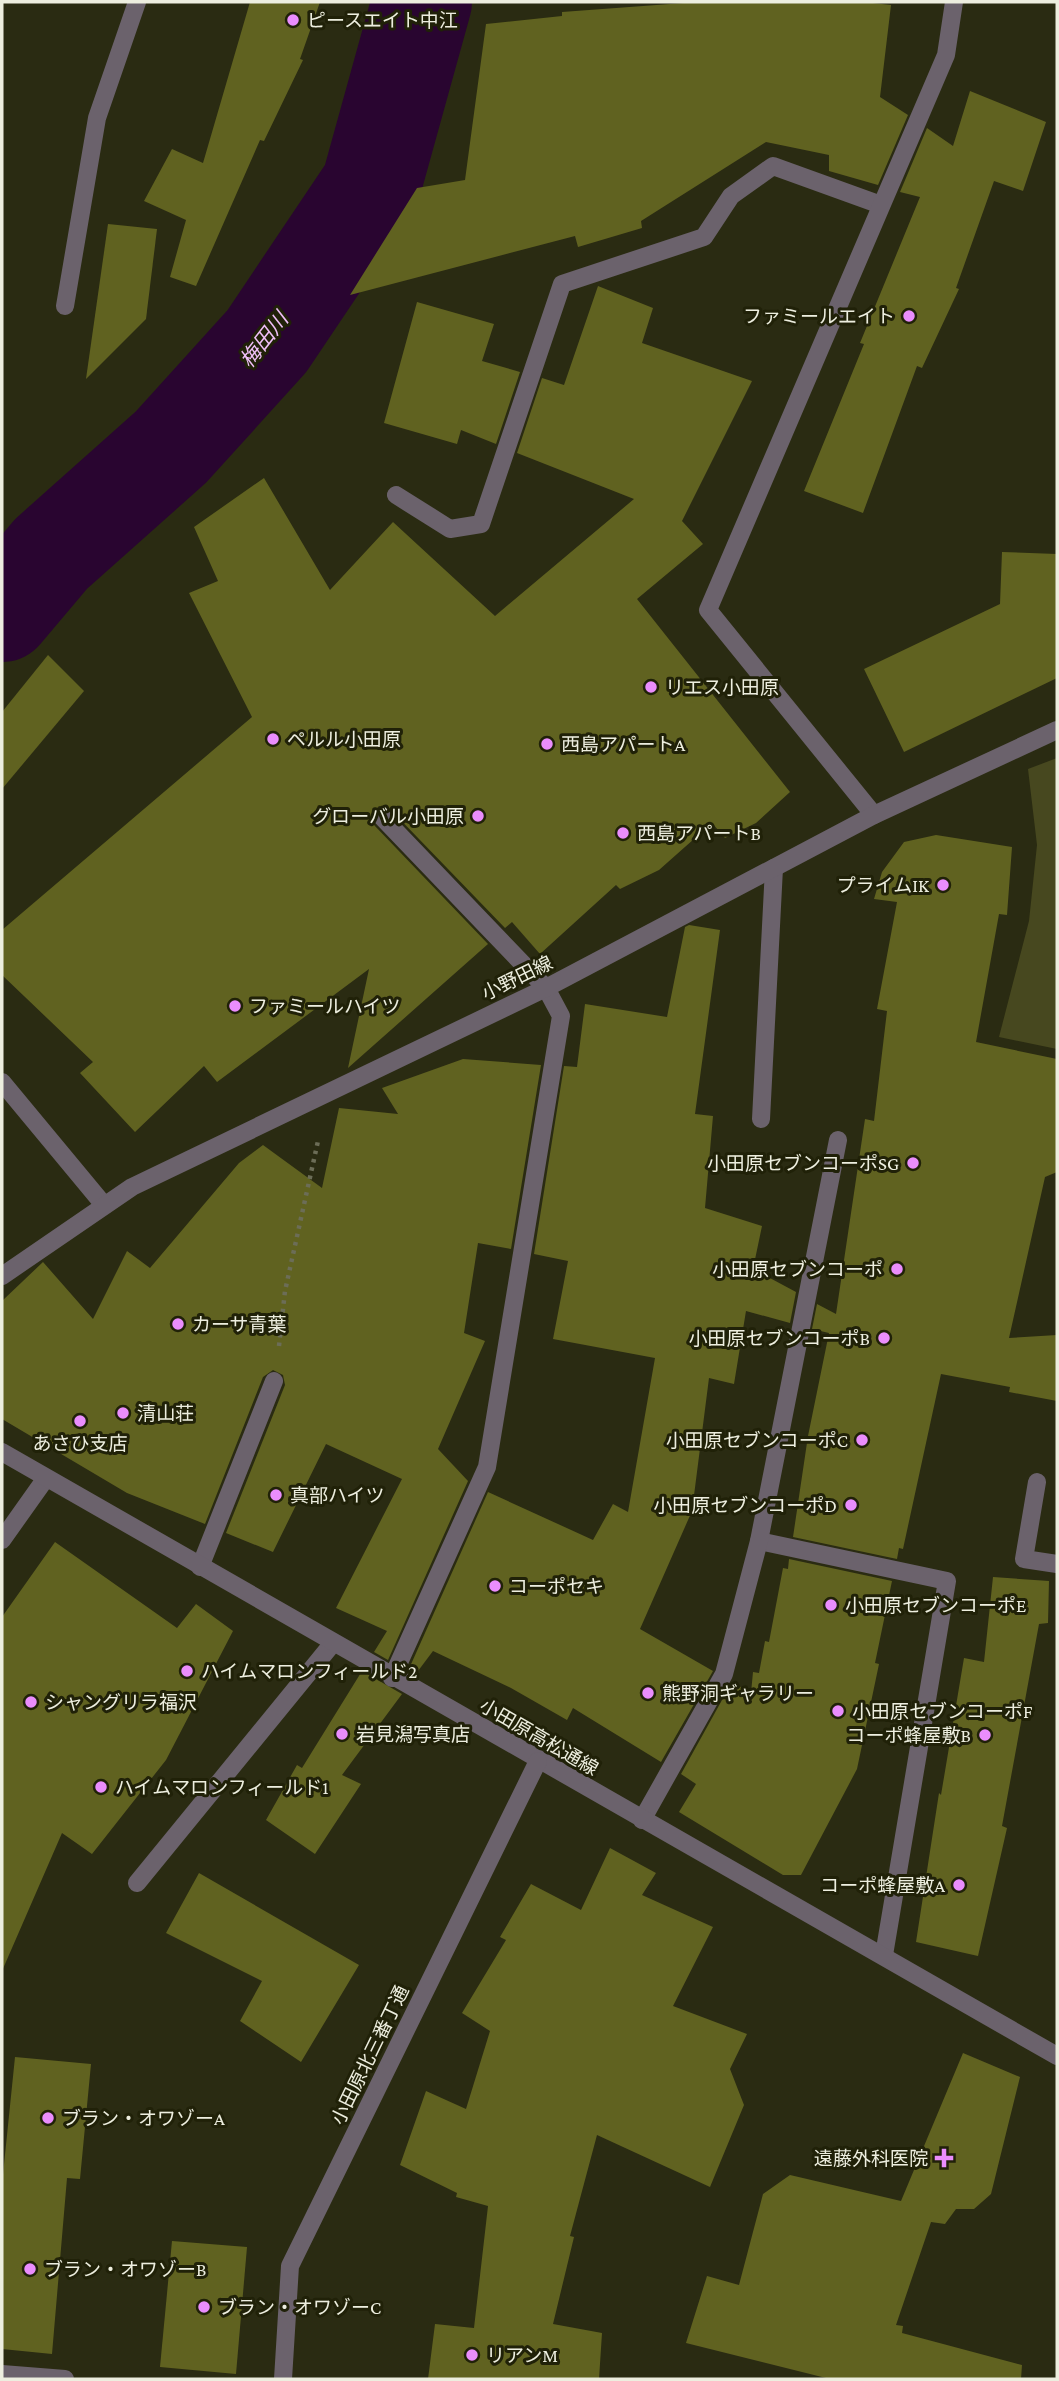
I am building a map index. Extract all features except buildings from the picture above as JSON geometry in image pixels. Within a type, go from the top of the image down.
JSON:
[{"type":"street","points":[[65,306],[97,118],[137,2]]},
{"type":"street","points":[[874,815],[708,610],[946,55],[954,2]]},
{"type":"street","points":[[397,495],[450,529],[481,524],[562,284],[704,237],[731,196],[773,166],[881,205]]},
{"type":"street","name":"小野田線","points":[[2,1276],[132,1187],[546,988],[874,815],[1057,730]]},
{"type":"street","points":[[382,817],[546,988],[561,1016],[487,1467],[392,1678]]},
{"type":"street","points":[[761,1119],[774,868]]},
{"type":"street","points":[[2,1082],[104,1205]]},
{"type":"street","points":[[642,1820],[724,1674],[759,1541],[838,1140]]},
{"type":"street","points":[[200,1567],[274,1381]]},
{"type":"street","name":"小田原高松通線","points":[[2,1452],[392,1678],[884,1955],[1057,2056]]},
{"type":"street","points":[[2,1540],[46,1478]]},
{"type":"street","points":[[1037,1482],[1024,1559],[1057,1564]]},
{"type":"street","points":[[759,1541],[947,1581],[884,1955]]},
{"type":"street","points":[[137,1883],[333,1643]]},
{"type":"street","name":"小田原北三番丁通","points":[[283,2379],[290,2266],[538,1761]]},
{"type":"street","points":[[2,2374],[65,2379]]},
{"type":"path","points":[[274,1381],[285,1291],[328,1093]]},
{"type":"shaded area","points":[[1057,758],[1057,1049],[999,1037],[1029,921],[1037,845],[1028,769]]},
{"type":"waterway","name":"梅田川","points":[[2,612],[51,554],[171,447],[267,341],[371,186],[422,2]]},
{"type":"place","name":"ピースエイト中江","points":[[293,20]]},
{"type":"place","name":"ファミールエイト","points":[[909,316]]},
{"type":"place","name":"リエス小田原","points":[[651,687]]},
{"type":"place","name":"ペルル小田原","points":[[273,739]]},
{"type":"place","name":"西島アパートA","points":[[547,744]]},
{"type":"place","name":"グローバル小田原","points":[[478,816]]},
{"type":"place","name":"西島アパートB","points":[[623,833]]},
{"type":"place","name":"プライムIK","points":[[943,885]]},
{"type":"place","name":"ファミールハイツ","points":[[235,1006]]},
{"type":"place","name":"小田原セブンコーポSG","points":[[913,1163]]},
{"type":"place","name":"小田原セブンコーポ","points":[[897,1269]]},
{"type":"place","name":"カーサ青葉","points":[[178,1324]]},
{"type":"place","name":"小田原セブンコーポB","points":[[884,1338]]},
{"type":"place","name":"清山荘","points":[[123,1413]]},
{"type":"place","name":"あさひ支店","points":[[80,1421]]},
{"type":"place","name":"小田原セブンコーポC","points":[[862,1440]]},
{"type":"place","name":"真部ハイツ","points":[[276,1495]]},
{"type":"place","name":"小田原セブンコーポD","points":[[851,1505]]},
{"type":"place","name":"コーポセキ","points":[[495,1586]]},
{"type":"place","name":"小田原セブンコーポE","points":[[831,1605]]},
{"type":"place","name":"ハイムマロンフィールド2","points":[[187,1671]]},
{"type":"place","name":"熊野洞ギャラリー","points":[[648,1693]]},
{"type":"place","name":"シャングリラ福沢","points":[[31,1702]]},
{"type":"place","name":"小田原セブンコーポF","points":[[838,1711]]},
{"type":"place","name":"岩見潟写真店","points":[[342,1734]]},
{"type":"place","name":"コーポ蜂屋敷B","points":[[985,1735]]},
{"type":"place","name":"ハイムマロンフィールド1","points":[[101,1787]]},
{"type":"place","name":"コーポ蜂屋敷A","points":[[959,1885]]},
{"type":"place","name":"ブラン・オワゾーA","points":[[48,2118]]},
{"type":"place","name":"遠藤外科医院","points":[[944,2158]]},
{"type":"place","name":"ブラン・オワゾーB","points":[[30,2269]]},
{"type":"place","name":"ブラン・オワゾーC","points":[[204,2307]]},
{"type":"place","name":"リアンM","points":[[472,2355]]}]
